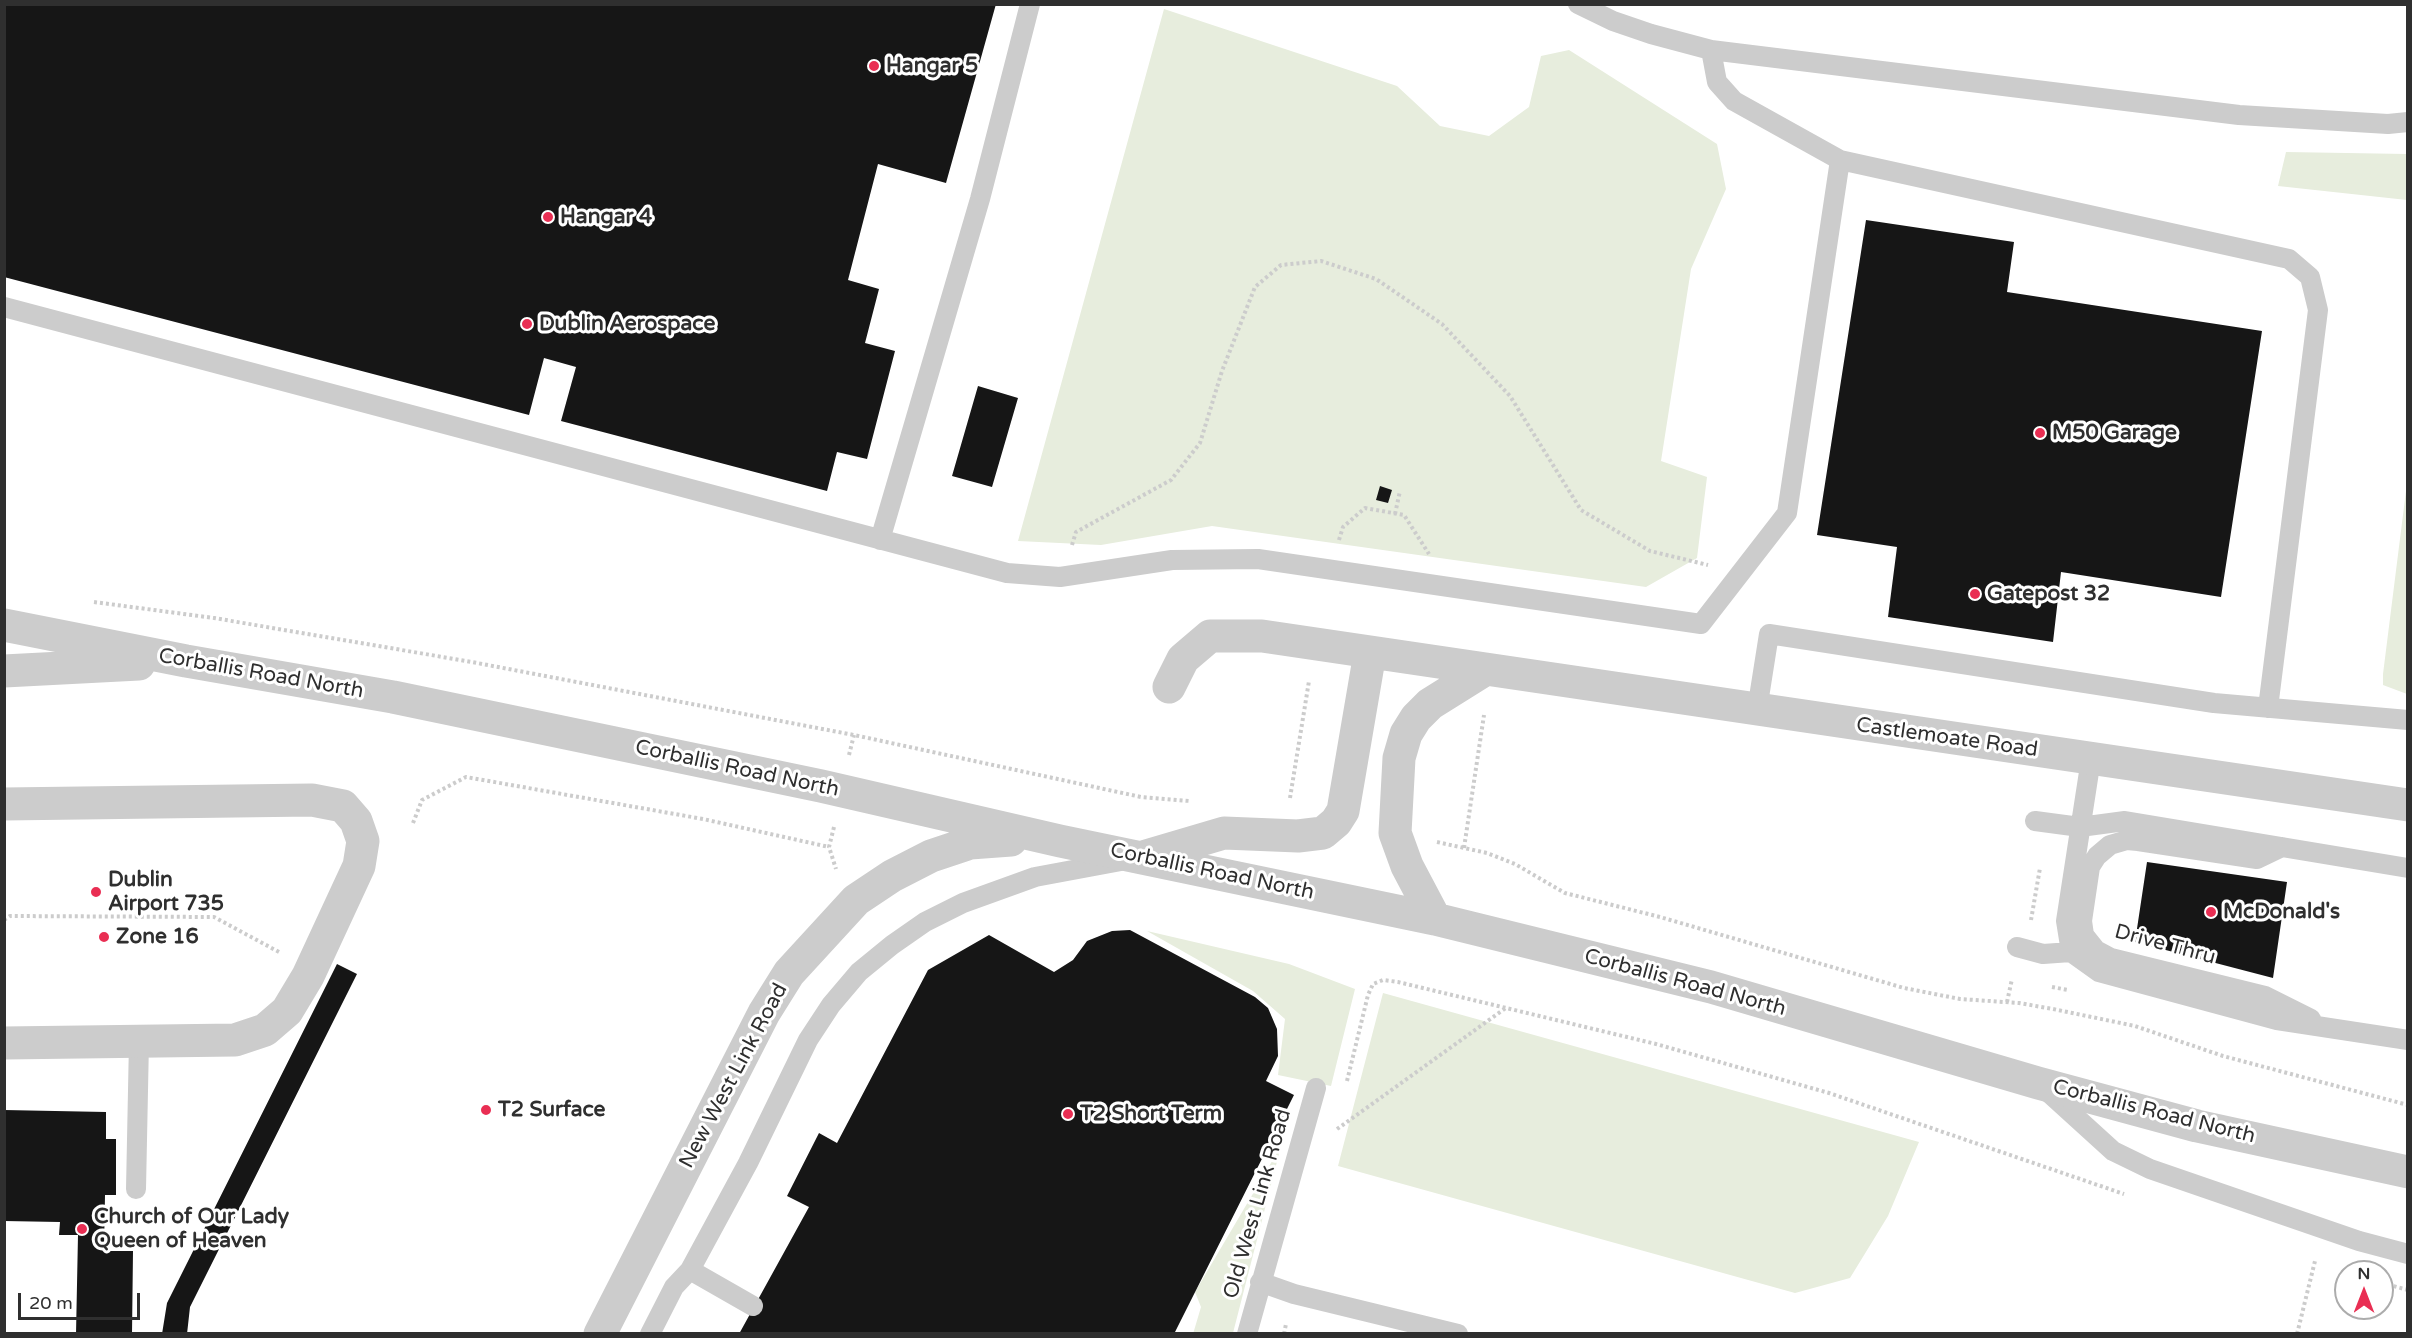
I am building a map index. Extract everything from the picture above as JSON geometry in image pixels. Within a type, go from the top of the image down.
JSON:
[{"type":"street","name":"Corballis Road North","points":[[4,625],[186,661],[393,697],[821,786],[1060,841],[1435,919],[1711,987],[2038,1083],[2197,1126],[2408,1172]]},
{"type":"street","name":"Castlemoate Road","points":[[1169,687],[1183,659],[1210,636],[1262,636],[2408,805]]},
{"type":"street","points":[[1142,857],[1224,833],[1298,836],[1323,833],[1336,822],[1343,811],[1370,652]]},
{"type":"street","points":[[4,671],[186,661]]},
{"type":"street","points":[[1435,919],[1407,866],[1395,833],[1399,758],[1406,734],[1416,718],[1430,704],[1488,670]]},
{"type":"street","points":[[4,804],[312,800],[343,806],[356,821],[363,841],[359,866],[311,968],[287,1011],[265,1030],[235,1040],[4,1043]]},
{"type":"street","name":"New West Link Road","points":[[600,1334],[764,1013],[789,973],[817,940],[856,900],[892,876],[931,855],[970,843],[1006,840],[1060,841]]},
{"type":"lane","points":[[880,540],[980,200],[1030,4]]},
{"type":"lane","points":[[1578,4],[1623,25],[1712,50],[2239,115],[2388,123],[2408,122]]},
{"type":"lane","points":[[1712,50],[1717,82],[1734,101],[1840,160],[2289,259],[2310,278],[2318,310],[2268,708]]},
{"type":"lane","points":[[4,307],[1006,573],[1060,577],[1172,560],[1258,559],[1701,624],[1787,513],[1840,160]]},
{"type":"lane","points":[[1757,710],[1769,634],[2214,703],[2408,720]]},
{"type":"lane","points":[[2071,952],[2066,921],[2091,759]]},
{"type":"lane","points":[[2035,820],[2080,827],[2125,820],[2408,868]]},
{"type":"lane","name":"Drive Thru","points":[[2282,848],[2257,859],[2138,841],[2127,840],[2110,845],[2097,856],[2090,867],[2082,921],[2084,935],[2096,950],[2111,958],[2265,996],[2326,1028]]},
{"type":"lane","points":[[650,1334],[674,1287],[690,1270],[748,1163],[808,1040],[831,1005],[859,972],[925,922],[963,903],[1035,877],[1142,857]]},
{"type":"lane","points":[[2017,947],[2043,954],[2071,952],[2099,972],[2277,1020],[2408,1040]]},
{"type":"lane","points":[[136,1189],[139,1041]]},
{"type":"lane","points":[[2038,1083],[2113,1151],[2150,1169],[2315,1226],[2408,1254]]},
{"type":"lane","name":"Old West Link Road","points":[[1247,1334],[1316,1088]]},
{"type":"lane","points":[[690,1270],[753,1306]]},
{"type":"lane","points":[[1260,1282],[1294,1294],[1458,1334]]},
{"type":"path","points":[[1060,577],[1076,531],[1171,480],[1200,443],[1222,371],[1255,287],[1281,265],[1321,261],[1376,279],[1442,324],[1509,396],[1581,510],[1650,551],[1711,565]]},
{"type":"path","points":[[1395,514],[1400,491]]},
{"type":"path","points":[[1330,569],[1343,528],[1365,508],[1404,515],[1429,552],[1424,583]]},
{"type":"path","points":[[86,600],[214,618],[460,660],[854,735],[1141,797],[1192,802]]},
{"type":"path","points":[[1288,807],[1316,644]]},
{"type":"path","points":[[1464,848],[1488,670]]},
{"type":"path","points":[[850,750],[854,735]]},
{"type":"path","points":[[413,823],[422,800],[466,777],[703,819],[830,848],[831,839]]},
{"type":"path","points":[[1435,841],[1487,854],[1515,864],[1565,893],[1660,917],[1904,988],[1960,999],[2019,1003],[2135,1026],[2223,1056],[2408,1105]]},
{"type":"path","points":[[4,920],[10,916],[214,917],[311,968]]},
{"type":"path","points":[[1346,1084],[1368,995],[1373,984],[1383,980],[1398,982],[1656,1044],[1829,1093],[2129,1195]]},
{"type":"path","points":[[1336,1122],[1334,1131],[1508,1007]]},
{"type":"path","points":[[2304,1257],[2326,1264]]},
{"type":"path","points":[[2297,1334],[2315,1261]]},
{"type":"green space","points":[[1164,9],[1397,86],[1440,126],[1489,136],[1529,107],[1541,56],[1569,50],[1717,144],[1726,189],[1691,269],[1661,461],[1707,477],[1697,558],[1646,587],[1212,526],[1101,545],[1018,541]]},
{"type":"green space","points":[[2286,152],[2407,154],[2407,200],[2278,186]]},
{"type":"green space","points":[[2407,483],[2408,694],[2383,685]]},
{"type":"green space","points":[[1147,931],[1289,964],[1355,989],[1331,1086],[1278,1075],[1285,1019],[1253,991]]},
{"type":"green space","points":[[1383,993],[1919,1142],[1888,1216],[1850,1278],[1795,1293],[1338,1166]]},
{"type":"green space","points":[[1281,1146],[1233,1333],[1193,1334],[1201,1307],[1195,1292]]},
{"type":"building","points":[[4,4],[996,4],[946,183],[878,164],[848,280],[879,289],[865,343],[895,351],[867,459],[837,452],[827,491],[561,421],[576,367],[544,358],[529,415],[4,277]]},
{"type":"building","name":"M50 Garage","points":[[1866,220],[2014,242],[2007,292],[2262,331],[2221,597],[2061,572],[2053,642],[1888,617],[1897,547],[1817,535]]},
{"type":"building","points":[[978,386],[1018,398],[992,487],[952,476]]},
{"type":"building","points":[[1380,486],[1392,490],[1388,503],[1376,500]]},
{"type":"building","name":"McDonald's","points":[[2147,862],[2287,882],[2273,978],[2135,942]]},
{"type":"building","name":"T2 Short Term","points":[[1130,930],[1255,997],[1268,1008],[1277,1029],[1278,1056],[1266,1081],[1294,1095],[1174,1334],[739,1334],[809,1207],[787,1196],[819,1133],[837,1143],[928,970],[989,935],[1054,972],[1073,960],[1087,941],[1112,931]]},
{"type":"building","points":[[337,964],[357,974],[190,1307],[187,1334],[162,1334],[167,1303]]},
{"type":"building","name":"Church of Our Lady Queen of Heaven","points":[[4,1110],[106,1112],[106,1139],[116,1139],[116,1195],[105,1195],[104,1251],[133,1251],[132,1334],[76,1334],[78,1235],[59,1235],[60,1222],[4,1221]]},
{"type":"place","name":"Hangar 5","points":[[874,66]]},
{"type":"place","name":"Hangar 4","points":[[548,217]]},
{"type":"place","name":"Dublin Aerospace","points":[[527,324]]},
{"type":"place","name":"M50 Garage","points":[[2040,433]]},
{"type":"place","name":"Gatepost 32","points":[[1975,594]]},
{"type":"place","name":"Dublin Airport 735","points":[[96,892]]},
{"type":"place","name":"McDonald's","points":[[2211,912]]},
{"type":"place","name":"Zone 16","points":[[104,937]]},
{"type":"place","name":"T2 Surface","points":[[486,1110]]},
{"type":"place","name":"T2 Short Term","points":[[1068,1114]]},
{"type":"place","name":"Church of Our Lady Queen of Heaven","points":[[82,1229]]}]
